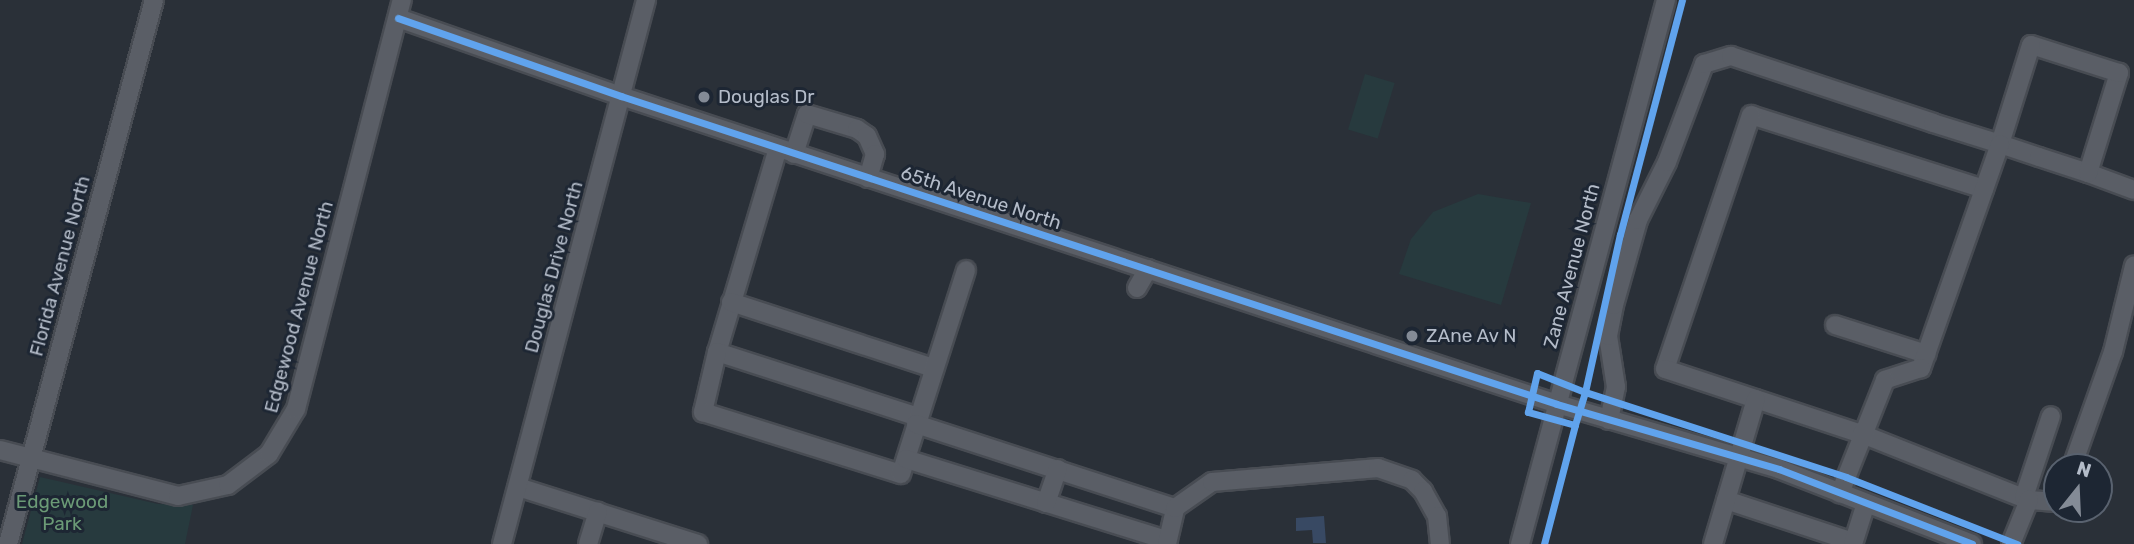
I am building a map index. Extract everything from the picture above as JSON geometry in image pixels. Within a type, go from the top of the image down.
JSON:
[{"type":"street","name":"Florida Avenue North","points":[[8,544],[154,0]]},
{"type":"street","name":"Edgewood Avenue North","points":[[0,450],[178,496],[228,485],[269,454],[296,409],[402,0]]},
{"type":"street","name":"Douglas Drive North","points":[[502,544],[646,0]]},
{"type":"street","name":"Zane Avenue North","points":[[1520,544],[1666,0]]},
{"type":"street","name":"65th Avenue North","points":[[398,18],[621,96],[1556,404],[1738,458],[1840,493],[1972,544]]},
{"type":"street","points":[[1840,493],[1885,380],[1921,368],[2000,144],[2031,45],[2119,73],[2088,173]]},
{"type":"street","points":[[1609,420],[1615,387],[1608,335],[1614,305],[1645,201],[1667,162],[1698,72],[1704,64],[1731,56],[2134,190]]},
{"type":"street","points":[[868,178],[874,154],[867,136],[857,129],[807,114],[786,151],[732,302],[703,412],[901,474],[966,270]]},
{"type":"street","points":[[1984,189],[1751,115],[1665,369],[1862,433],[2026,498],[2043,500]]},
{"type":"street","points":[[2077,453],[2113,352],[2134,266]]},
{"type":"street","points":[[1137,288],[1148,269]]},
{"type":"street","points":[[732,302],[933,368]]},
{"type":"street","points":[[1835,326],[1926,354]]},
{"type":"street","points":[[717,352],[1175,508]]},
{"type":"street","points":[[1713,544],[1756,399]]},
{"type":"street","points":[[2011,544],[2050,415]]},
{"type":"street","points":[[906,459],[1166,542],[1175,508],[1212,482],[1378,468],[1412,480],[1423,491],[1437,516],[1440,544]]},
{"type":"street","points":[[1046,503],[1058,470]]},
{"type":"street","points":[[518,487],[698,544]]},
{"type":"street","points":[[1726,500],[1853,543],[1866,503]]},
{"type":"street","points":[[588,544],[598,512]]},
{"type":"green space","points":[[1365,74],[1395,83],[1378,139],[1348,129]]},
{"type":"green space","points":[[1478,194],[1531,203],[1501,305],[1399,274],[1411,239],[1433,212]]},
{"type":"green space","name":"Edgewood Park","points":[[40,477],[158,504],[193,505],[185,544],[22,544]]},
{"type":"water","points":[[1324,516],[1326,543],[1313,543],[1312,530],[1296,531],[1296,518]]},
{"type":"cycle path","points":[[1682,0],[1620,234],[1585,392],[1575,425],[1528,412],[1537,373],[1585,392],[1846,477],[2017,544]]},
{"type":"cycle path","points":[[398,18],[621,96],[1557,404],[1779,469],[1972,544]]},
{"type":"cycle path","points":[[1544,544],[1575,425]]},
{"type":"place","name":"Douglas Dr","points":[[704,97]]},
{"type":"place","name":"ZAne Av N","points":[[1412,336]]}]
